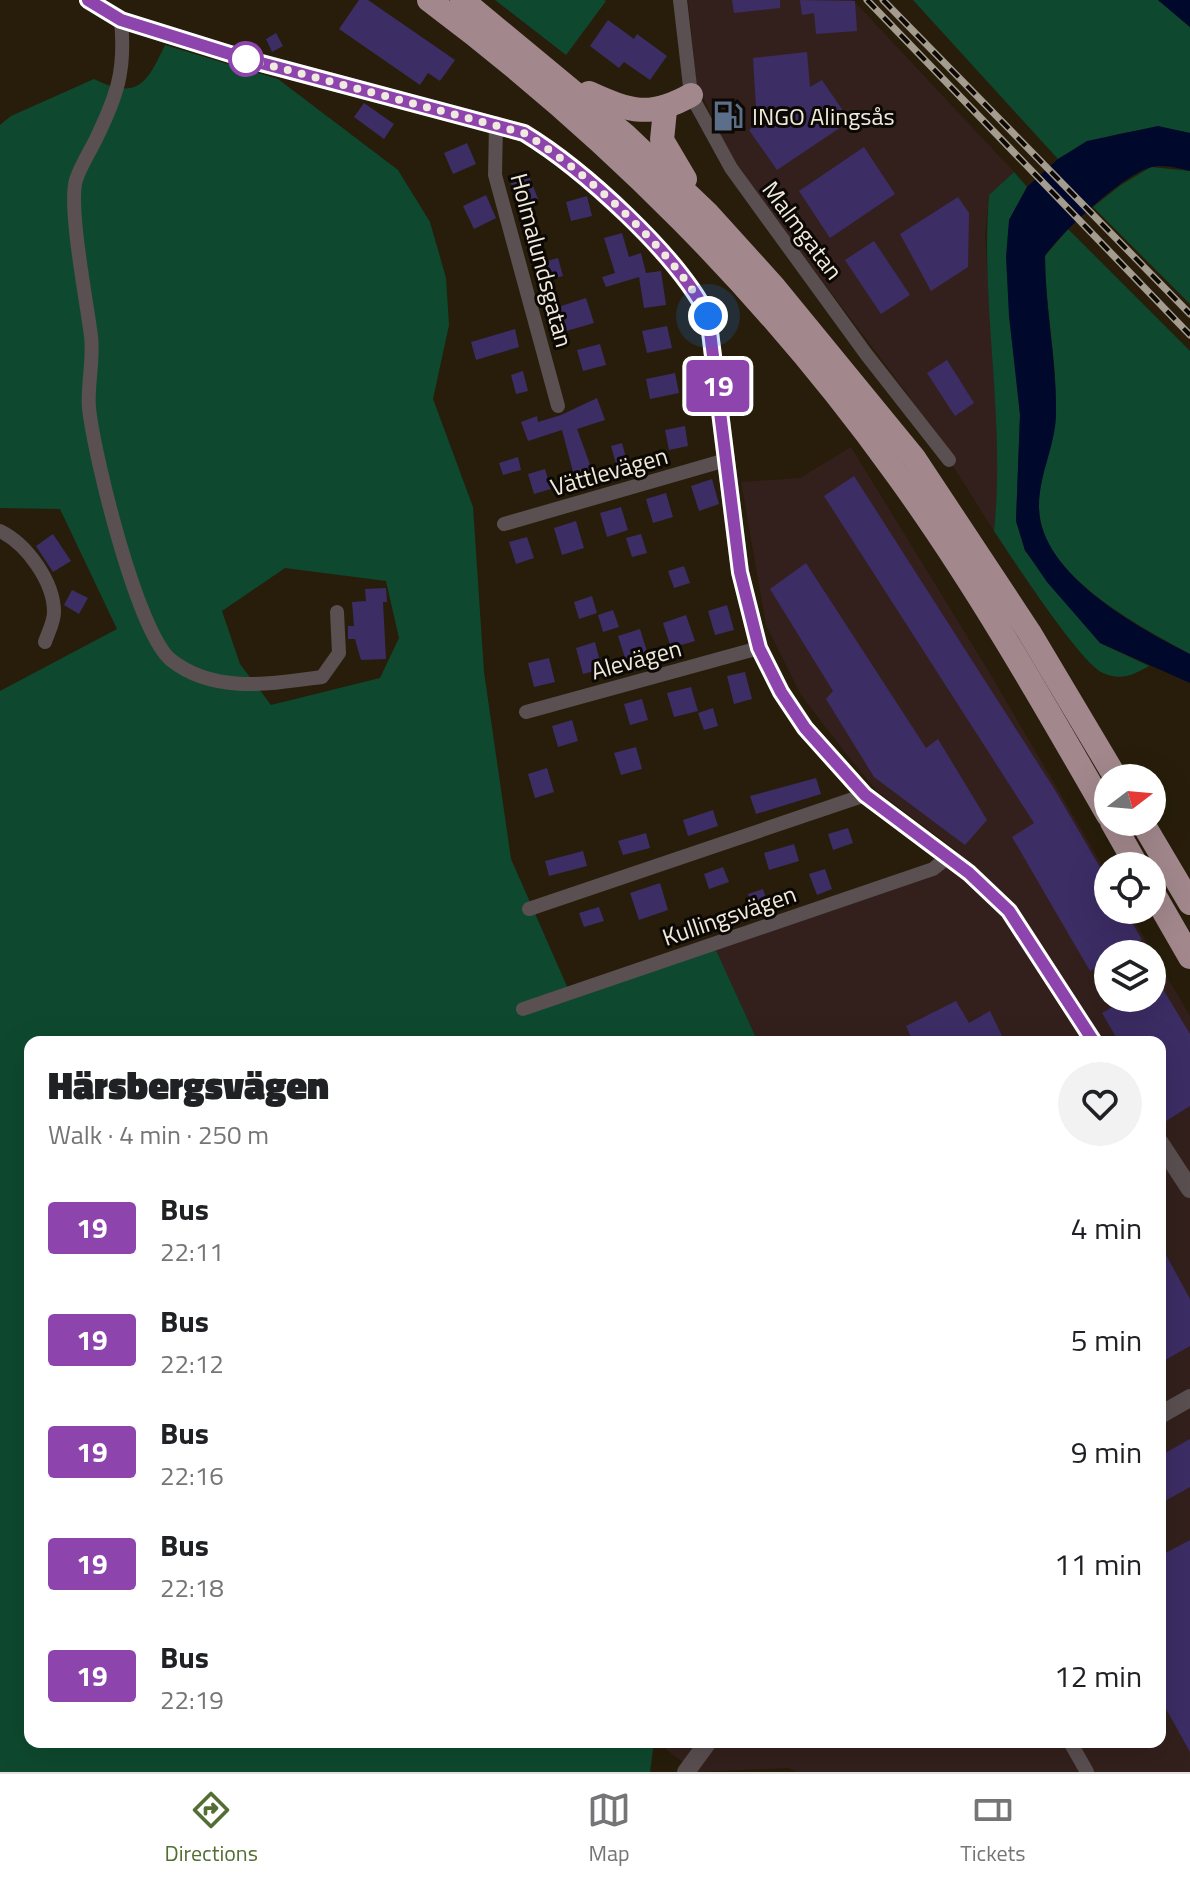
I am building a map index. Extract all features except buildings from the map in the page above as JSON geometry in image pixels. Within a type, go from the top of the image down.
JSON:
[{"type":"highway","points":[[429,0],[578,123],[692,229],[757,299],[898,475],[1012,648],[1094,791]]},
{"type":"highway","points":[[462,0],[564,82],[708,214],[774,287],[914,458],[1029,632],[1108,764]]},
{"type":"highway","points":[[564,82],[620,107],[665,110],[691,95]]},
{"type":"highway","points":[[665,110],[662,140],[708,214]]},
{"type":"highway","points":[[1150,836],[1190,903]]},
{"type":"highway","points":[[1166,915],[1190,957]]},
{"type":"street","points":[[88,0],[121,20],[264,64],[496,123],[524,133],[554,151],[618,209],[694,289],[708,316],[740,572],[759,648],[805,728],[865,795],[992,893],[1009,911],[1090,1036]]},
{"type":"street","name":"Malmgatan","points":[[680,0],[691,95],[753,201],[949,460]]},
{"type":"street","points":[[121,20],[125,58],[112,106],[76,181],[78,236],[92,343],[89,405],[96,454],[136,596],[168,658],[203,681],[265,685],[322,677],[339,653],[337,612]]},
{"type":"street","name":"Holmalundsgatan","points":[[496,123],[495,175],[558,406]]},
{"type":"street","name":"Vättlevägen","points":[[504,524],[726,460]]},
{"type":"street","points":[[0,531],[30,558],[49,584],[54,614],[45,642]]},
{"type":"street","name":"Alevägen","points":[[526,712],[759,648]]},
{"type":"street","points":[[529,909],[865,795]]},
{"type":"street","name":"Kullingsvägen","points":[[523,1009],[933,869],[947,858]]},
{"type":"street","points":[[1166,1152],[1190,1189]]},
{"type":"street","points":[[1166,1412],[1190,1398]]},
{"type":"street","points":[[686,1772],[704,1748]]},
{"type":"street","points":[[1073,1748],[1087,1772]]},
{"type":"shaded area","points":[[688,0],[853,0],[1014,172],[989,195],[985,234],[996,408],[998,491],[994,531],[906,392],[732,161],[696,81]]},
{"type":"shaded area","points":[[851,447],[1095,852],[1094,924],[1136,924],[1146,940],[1094,940],[1094,1012],[1166,1012],[1166,975],[1190,1016],[1190,1772],[797,1772],[789,1768],[695,1772],[665,1748],[1166,1748],[1166,1036],[755,1036],[715,948],[927,874],[958,852],[877,791],[801,695],[766,625],[741,482],[800,478]]},
{"type":"green space","points":[[495,0],[604,0],[606,1],[566,55]]},
{"type":"green space","points":[[913,0],[1158,0],[1190,27],[1190,133],[1156,129],[1122,133],[1088,144],[1058,159]]},
{"type":"green space","points":[[165,45],[278,79],[398,170],[430,222],[446,278],[449,325],[433,399],[473,507],[484,672],[511,859],[569,991],[715,948],[755,1036],[24,1036],[24,1748],[653,1748],[650,1772],[0,1772],[0,691],[117,629],[60,509],[0,508],[0,125],[11,116],[94,79],[131,88],[146,78]],"holes":[[[285,568],[386,581],[399,638],[380,678],[271,705],[240,664],[222,611]]]},
{"type":"green space","points":[[1151,167],[1190,171],[1190,304],[1093,207]]},
{"type":"green space","points":[[1014,172],[1027,187],[1009,220],[1020,415],[1016,521],[1025,551],[1100,643],[1149,666],[1127,676],[1103,673],[1092,665],[1047,608],[994,531],[997,446],[988,278],[989,195]]},
{"type":"green space","points":[[1068,229],[1190,351],[1190,654],[1119,613],[1095,595],[1073,576],[1055,554],[1043,531],[1040,493],[1056,403],[1045,256]]},
{"type":"water","points":[[1158,0],[1190,0],[1190,27]]},
{"type":"water","points":[[1158,126],[1190,133],[1190,171],[1152,167],[1126,180],[1094,205],[1045,256],[1056,416],[1039,506],[1043,531],[1055,554],[1073,575],[1119,613],[1190,654],[1190,683],[1100,643],[1047,582],[1025,550],[1016,521],[1020,415],[1009,316],[1006,257],[1009,220],[1027,187],[1058,159],[1087,141]]},
{"type":"railway","points":[[867,0],[1190,335]]},
{"type":"railway","points":[[883,0],[1190,314]]},
{"type":"bus line","name":"19","points":[[88,0],[121,20],[246,59],[496,123],[524,133],[554,151],[618,209],[694,289],[708,316],[740,572],[759,648],[781,692],[841,772],[889,815],[969,873],[1009,911],[1090,1036]]},
{"type":"place","name":"INGO Alingsås","points":[[728,116]]},
{"type":"route","points":[[246,59],[496,123],[524,133],[554,151],[618,209],[694,289],[708,316]]}]
